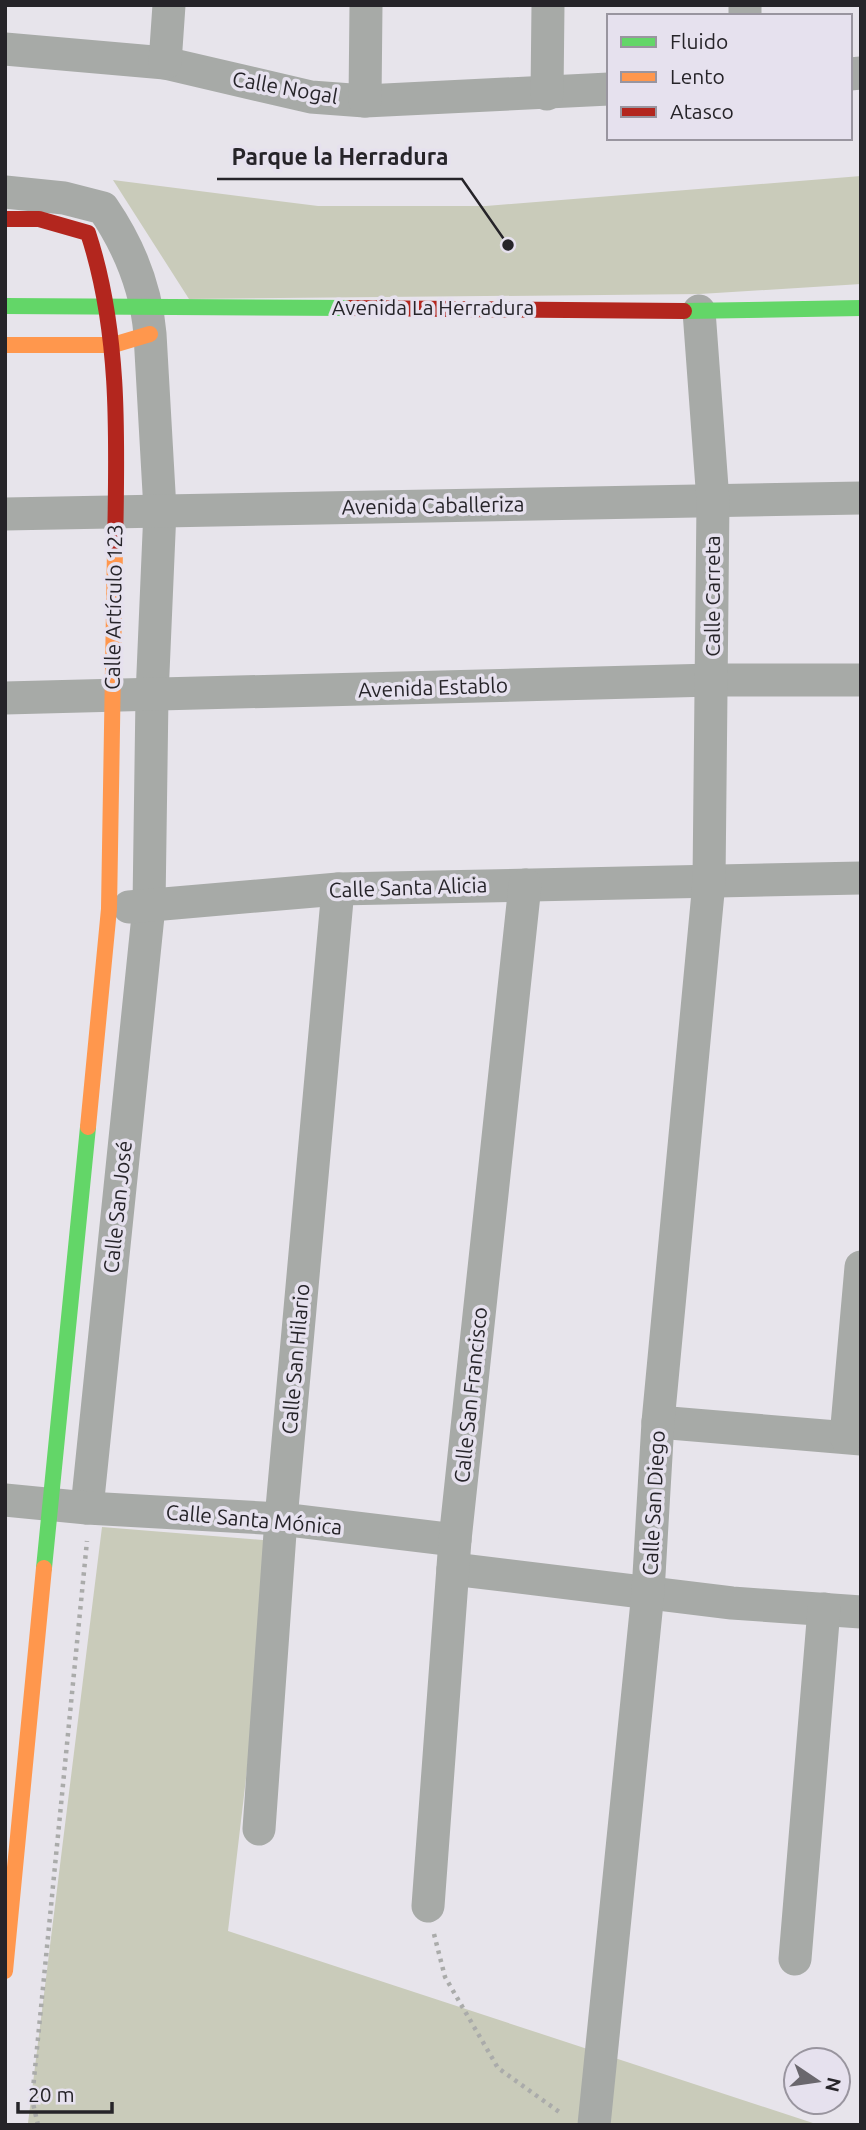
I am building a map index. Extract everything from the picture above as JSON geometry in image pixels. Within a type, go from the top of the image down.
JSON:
[{"type":"street","points":[[164,63],[169,5]]},
{"type":"street","points":[[365,101],[366,5]]},
{"type":"street","points":[[547,94],[548,5]]},
{"type":"street","name":"Calle Nogal","points":[[5,49],[164,63],[312,97],[365,101],[607,89]]},
{"type":"street","name":"Calle Artículo 123","points":[[5,192],[64,198],[103,208],[125,241],[149,320],[160,510],[152,696],[149,906]]},
{"type":"street","name":"Calle Artículo 123","points":[[5,219],[39,219],[88,233],[99,266],[113,345],[116,512],[109,909]]},
{"type":"street","name":"Avenida La Herradura","points":[[5,306],[105,305],[149,320],[861,308]]},
{"type":"street","name":"Calle Carreta","points":[[699,311],[713,501],[709,881]]},
{"type":"street","name":"Avenida La Herradura","points":[[5,345],[113,345],[149,320]]},
{"type":"street","name":"Avenida Caballeriza","points":[[5,514],[861,498]]},
{"type":"street","name":"Avenida Establo","points":[[5,698],[713,680],[861,680]]},
{"type":"street","name":"Calle Santa Alicia","points":[[109,909],[338,889],[861,878]]},
{"type":"street","name":"Calle San Diego","points":[[579,2120],[648,1592],[658,1422],[709,881]]},
{"type":"street","name":"Calle San Francisco","points":[[428,1906],[454,1555],[525,886]]},
{"type":"street","name":"Calle San Hilario","points":[[259,1829],[281,1519],[338,889]]},
{"type":"street","name":"Calle San José","points":[[87,1508],[149,906]]},
{"type":"street","name":"Calle San José","points":[[5,1971],[36,1630],[53,1504],[109,909]]},
{"type":"street","points":[[658,1422],[854,1438],[861,1267]]},
{"type":"street","name":"Calle Santa Mónica","points":[[5,1500],[87,1508],[281,1519],[648,1592],[861,1612]]},
{"type":"street","points":[[795,1959],[824,1609]]},
{"type":"path","points":[[38,2125],[32,2099],[86,1568],[87,1508]]},
{"type":"path","points":[[428,1906],[445,1977],[498,2068],[579,2120]]},
{"type":"green space","points":[[861,176],[861,284],[700,294],[189,299],[113,180],[318,206],[486,206]]},
{"type":"green space","points":[[102,1527],[274,1541],[228,1931],[782,2113],[782,2116],[792,2116],[819,2125],[5,2125],[28,2123]]},
{"type":"traffic: fast","points":[[5,306],[350,308]]},
{"type":"traffic: fast","points":[[684,311],[861,308]]},
{"type":"traffic: fast","points":[[44,1568],[88,1127]]},
{"type":"traffic: slow","points":[[5,345],[113,345],[150,334]]},
{"type":"traffic: slow","points":[[88,1127],[109,909],[115,548]]},
{"type":"traffic: slow","points":[[5,1971],[44,1568]]},
{"type":"traffic: jam","points":[[5,219],[39,219],[88,233],[99,271],[112,349],[116,429],[115,548]]},
{"type":"traffic: jam","points":[[350,308],[684,311]]},
{"type":"place","name":"Parque la Herradura","points":[[508,245]]}]
